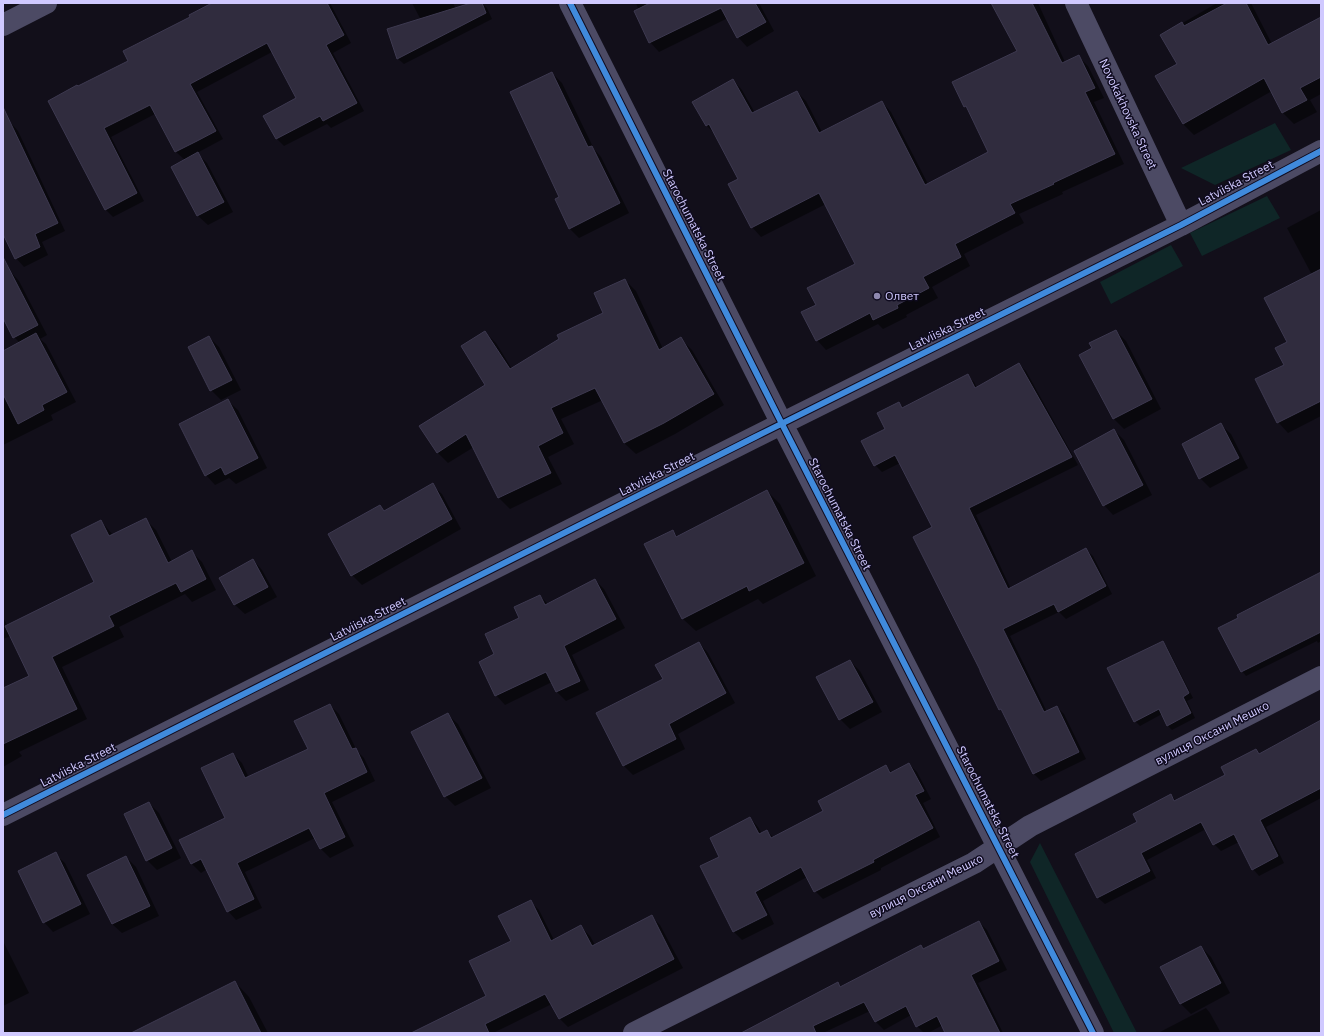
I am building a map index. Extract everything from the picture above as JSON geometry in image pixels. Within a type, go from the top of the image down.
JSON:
[{"type":"street","points":[[3,25],[46,3]]},
{"type":"street","name":"Starochumatska Street","points":[[570,3],[782,424],[1093,1033]]},
{"type":"street","name":"Novokakhovska Street","points":[[1076,3],[1181,225]]},
{"type":"street","name":"Latviiska Street","points":[[3,816],[1181,225],[1321,151]]},
{"type":"street","name":"вулиця Оксани Мешко","points":[[634,1033],[974,863],[1030,826],[1321,677]]},
{"type":"green space","points":[[1275,123],[1291,150],[1215,185],[1181,168]]},
{"type":"green space","points":[[1267,196],[1280,218],[1202,256],[1190,233]]},
{"type":"green space","points":[[1171,245],[1183,266],[1111,304],[1100,282]]},
{"type":"green space","points":[[1040,843],[1137,1033],[1114,1033],[1030,862]]},
{"type":"building","points":[[212,3],[327,3],[344,35],[326,45],[357,103],[323,121],[320,116],[276,139],[263,116],[296,98],[267,43],[190,84],[216,131],[197,141],[175,152],[150,105],[104,128],[137,193],[105,210],[48,101],[77,85],[78,86],[128,61],[123,51],[190,17],[189,15]]},
{"type":"building","points":[[471,3],[482,3],[486,13],[397,59],[387,29]]},
{"type":"building","points":[[650,3],[755,3],[766,22],[737,38],[721,8],[649,43],[634,11]]},
{"type":"building","points":[[991,3],[1032,3],[1062,63],[1079,55],[1095,88],[1085,92],[1115,154],[1010,204],[1015,213],[955,244],[961,257],[923,277],[929,288],[897,305],[898,308],[873,320],[870,313],[816,341],[801,312],[816,305],[807,288],[855,264],[819,193],[751,228],[728,184],[738,179],[709,124],[706,126],[692,102],[733,79],[752,113],[797,91],[819,133],[882,101],[925,185],[988,152],[966,106],[964,107],[952,82],[1017,51]]},
{"type":"building","points":[[1227,3],[1246,3],[1268,45],[1321,17],[1321,77],[1300,88],[1307,100],[1282,113],[1264,78],[1183,124],[1155,76],[1177,64],[1160,35],[1182,22],[1184,26]]},
{"type":"building","points":[[552,72],[588,147],[592,146],[620,203],[569,229],[555,199],[559,197],[510,92]]},
{"type":"building","points":[[3,107],[58,223],[35,234],[40,247],[15,259],[3,234]]},
{"type":"building","points":[[198,152],[224,202],[197,216],[171,167]]},
{"type":"building","points":[[3,257],[38,325],[13,338],[3,318]]},
{"type":"building","points":[[1321,269],[1321,401],[1277,423],[1255,379],[1284,365],[1275,348],[1287,342],[1264,298]]},
{"type":"building","points":[[625,279],[659,350],[681,337],[714,394],[664,423],[624,443],[595,388],[551,408],[563,433],[538,446],[551,473],[498,498],[466,434],[437,453],[419,426],[485,385],[461,346],[485,331],[510,369],[559,339],[557,335],[603,313],[594,293]]},
{"type":"building","points":[[1116,330],[1152,399],[1113,419],[1079,355],[1092,348],[1089,343]]},
{"type":"building","points":[[36,333],[67,392],[42,405],[44,410],[18,424],[3,394],[3,351]]},
{"type":"building","points":[[209,336],[232,380],[210,391],[188,347]]},
{"type":"building","points":[[1019,363],[1072,457],[969,508],[1008,589],[1086,548],[1106,586],[1058,612],[1054,604],[1003,629],[1044,712],[1057,706],[1079,752],[1033,774],[1001,709],[999,710],[913,537],[932,527],[895,455],[874,466],[861,441],[885,429],[877,413],[899,402],[902,408],[968,374],[975,388]]},
{"type":"building","points":[[228,399],[258,458],[225,475],[221,467],[205,476],[179,424]]},
{"type":"building","points":[[1221,423],[1239,458],[1199,479],[1182,444]]},
{"type":"building","points":[[1114,429],[1143,485],[1103,506],[1074,451]]},
{"type":"building","points":[[433,483],[452,519],[351,576],[328,534],[380,505],[384,511]]},
{"type":"building","points":[[767,490],[804,563],[749,591],[747,586],[682,619],[644,544],[673,530],[676,537]]},
{"type":"building","points":[[146,518],[168,563],[192,550],[206,579],[181,592],[176,583],[109,616],[114,626],[52,657],[77,709],[3,744],[3,688],[29,676],[5,626],[94,582],[71,535],[101,520],[109,536]]},
{"type":"building","points":[[253,559],[268,587],[234,605],[219,578]]},
{"type":"building","points":[[1321,572],[1321,632],[1241,672],[1218,628],[1238,618],[1237,615]]},
{"type":"building","points":[[595,579],[616,619],[564,646],[580,681],[556,692],[546,672],[495,696],[479,662],[494,654],[485,634],[519,618],[514,607],[540,595],[545,605]]},
{"type":"building","points":[[1163,641],[1189,693],[1183,697],[1191,713],[1167,726],[1159,709],[1134,722],[1107,668]]},
{"type":"building","points":[[699,642],[726,693],[669,724],[676,739],[623,766],[596,713],[663,679],[655,665]]},
{"type":"building","points":[[850,660],[873,702],[839,720],[816,677]]},
{"type":"building","points":[[330,704],[352,749],[356,748],[367,772],[324,793],[345,837],[320,849],[309,828],[237,863],[254,899],[227,912],[201,859],[191,864],[179,840],[225,818],[201,768],[233,753],[245,778],[308,749],[294,721]]},
{"type":"building","points":[[448,713],[482,778],[444,797],[411,732]]},
{"type":"building","points":[[1321,720],[1321,788],[1260,820],[1278,856],[1252,870],[1234,834],[1213,845],[1201,822],[1141,853],[1150,871],[1097,898],[1075,854],[1137,822],[1133,814],[1171,794],[1174,801],[1225,775],[1221,767],[1256,749],[1259,754]]},
{"type":"building","points":[[909,763],[924,791],[915,795],[933,828],[873,860],[874,862],[814,892],[801,867],[755,892],[767,915],[733,932],[700,866],[719,857],[710,838],[750,817],[759,834],[767,830],[771,838],[823,811],[818,801],[886,765],[890,773]]},
{"type":"building","points":[[149,802],[172,848],[146,861],[124,814]]},
{"type":"building","points":[[56,852],[81,904],[43,923],[18,871]]},
{"type":"building","points":[[126,856],[150,906],[112,924],[87,875]]},
{"type":"building","points":[[531,900],[551,941],[581,925],[592,946],[652,915],[674,959],[559,1019],[545,994],[485,1024],[489,1033],[411,1033],[486,996],[469,961],[511,941],[498,916]]},
{"type":"building","points":[[979,921],[999,961],[971,975],[1000,1033],[945,1033],[937,1016],[916,1027],[906,1006],[875,1022],[864,1002],[813,1026],[816,1033],[741,1033],[838,982],[840,987],[921,945],[923,949]]},
{"type":"building","points":[[1201,946],[1221,983],[1180,1004],[1160,967]]},
{"type":"building","points":[[235,981],[261,1033],[131,1033]]},
{"type":"cycle path","points":[[570,3],[782,424],[1093,1033]]},
{"type":"cycle path","points":[[3,815],[755,437],[1181,225],[1321,151]]},
{"type":"place","name":"Олвет","points":[[877,296]]}]
